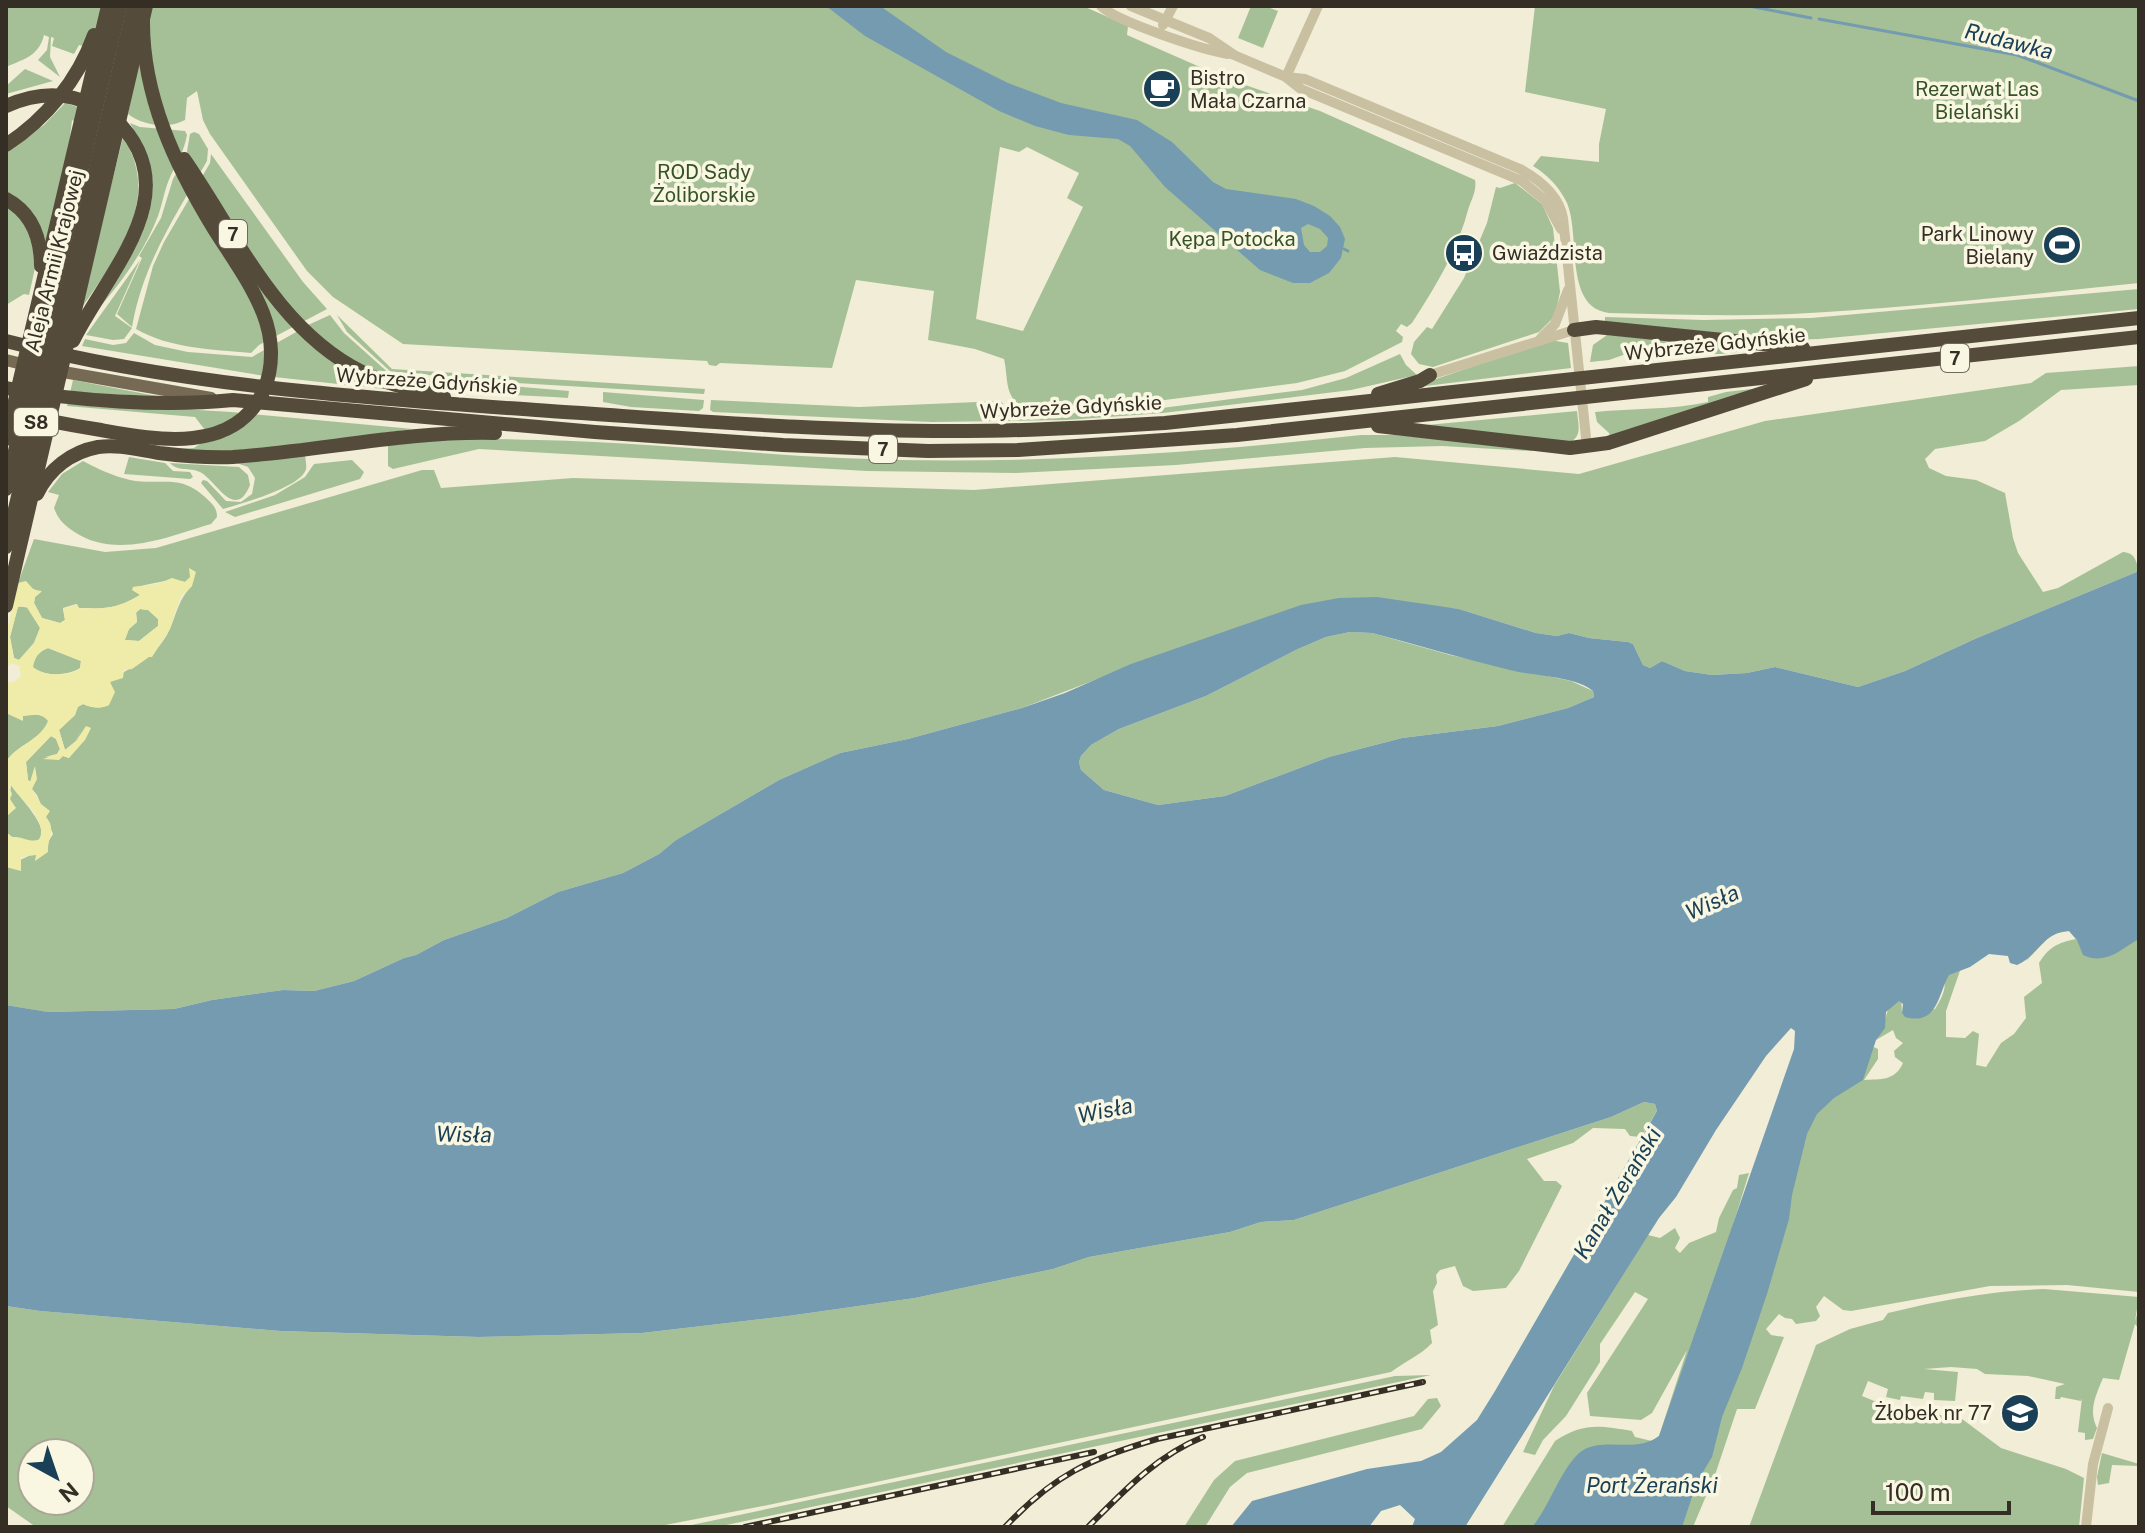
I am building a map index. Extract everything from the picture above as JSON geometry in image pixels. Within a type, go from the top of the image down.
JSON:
[{"type":"highway","points":[[6,439],[59,319],[98,134],[104,77],[106,6]]},
{"type":"highway","points":[[6,606],[18,526],[61,371],[59,319],[98,134],[104,77],[120,6]]},
{"type":"highway","points":[[104,77],[134,6]]},
{"type":"highway","points":[[6,134],[54,102],[104,77],[145,13]]},
{"type":"highway","name":"7","points":[[145,13],[147,79],[165,131],[268,288],[307,333],[340,360],[372,377],[483,406]]},
{"type":"highway","points":[[6,106],[46,95],[74,97],[88,102],[121,125],[141,158],[146,192],[138,228],[59,319]]},
{"type":"highway","points":[[6,145],[32,126],[54,102]]},
{"type":"highway","points":[[6,411],[129,435],[183,440],[224,430],[254,406],[269,374],[270,339],[262,311],[183,174],[165,131]]},
{"type":"highway","points":[[6,199],[29,218],[38,238],[41,267],[59,319]]},
{"type":"highway","name":"Wybrzeże Gdyńskie","points":[[7,341],[101,361],[339,395],[835,428],[978,431],[1139,425],[2139,318]]},
{"type":"highway","name":"Aleja Armii Krajowej","points":[[6,489],[59,319]]},
{"type":"highway","name":"Aleja Armii Krajowej","points":[[18,526],[59,319]]},
{"type":"highway","points":[[1574,330],[1596,327],[1831,351]]},
{"type":"highway","name":"Wybrzeże Gdyńskie","points":[[233,400],[595,432],[850,449],[974,451],[1119,445],[1350,423],[2139,337]]},
{"type":"highway","points":[[1350,423],[1570,448],[1587,447],[1697,415],[1832,370]]},
{"type":"highway","points":[[1349,403],[1420,381],[1430,375]]},
{"type":"highway","name":"7","points":[[6,388],[41,395],[156,402],[233,400]]},
{"type":"highway","points":[[18,526],[46,478],[61,463],[98,447],[231,457],[419,434],[595,432]]},
{"type":"highway","name":"S8","points":[[6,547],[18,526]]},
{"type":"main road","name":"Wybrzeże Gdyńskie","points":[[6,360],[134,386],[233,400]]},
{"type":"street","points":[[1101,6],[1107,12],[1204,50],[1234,55]]},
{"type":"street","points":[[1131,6],[1156,11],[1166,21],[1209,38],[1234,55],[1286,77],[1301,89],[1516,178],[1545,200],[1564,234]]},
{"type":"street","points":[[1154,31],[1166,21],[1173,6]]},
{"type":"street","points":[[1286,77],[1318,6]]},
{"type":"street","points":[[1154,31],[1156,11]]},
{"type":"street","points":[[1286,77],[1305,79],[1520,169],[1546,187],[1561,211],[1587,447]]},
{"type":"street","points":[[1478,152],[1485,166]]},
{"type":"street","points":[[1540,339],[1555,324],[1569,285]]},
{"type":"street","points":[[1430,375],[1574,330]]},
{"type":"street","points":[[2086,1527],[2093,1464],[2108,1408]]},
{"type":"green space","points":[[6,6],[1083,6],[1128,26],[1127,35],[1225,78],[1320,111],[1475,180],[1475,188],[1452,255],[1412,323],[1407,327],[1401,324],[1396,331],[1403,337],[1402,342],[1345,371],[1297,383],[1157,401],[1028,408],[1011,395],[1004,359],[975,349],[928,340],[934,291],[856,280],[832,368],[720,363],[716,366],[709,365],[707,361],[403,344],[333,297],[307,271],[210,134],[203,120],[197,91],[187,98],[185,120],[171,125],[156,125],[128,114],[138,60],[79,45],[74,54],[52,46],[54,38],[51,37],[50,57],[60,77],[38,60],[47,50],[49,37],[44,35],[35,52],[6,67]],"holes":[[[1000,147],[1019,152],[1027,147],[1079,173],[1067,198],[1083,207],[1023,331],[976,319]]]},
{"type":"green space","points":[[1251,6],[1265,6],[1278,11],[1263,48],[1238,38]]},
{"type":"green space","name":"Rezerwat Las Bielański","points":[[1535,6],[2139,6],[2139,283],[1922,305],[1792,314],[1609,313],[1595,308],[1585,298],[1579,284],[1567,203],[1553,182],[1533,166],[1541,156],[1599,162],[1606,109],[1525,92]]},
{"type":"green space","points":[[25,69],[53,81],[6,94],[6,86]]},
{"type":"green space","points":[[65,103],[78,107],[75,122],[72,120],[70,137],[73,138],[48,238],[35,268],[29,295],[24,294],[6,305],[6,152],[44,125]]},
{"type":"green space","points":[[130,123],[140,127],[185,131],[187,135],[145,244],[119,283],[89,319],[137,245],[151,204],[153,183],[149,161]]},
{"type":"green space","points":[[190,134],[199,134],[208,149],[207,161],[152,261],[132,327],[117,314],[142,258],[139,256],[161,218],[173,179],[186,157]]},
{"type":"green space","points":[[123,137],[134,160],[138,183],[137,205],[120,248],[81,309]]},
{"type":"green space","points":[[211,154],[303,282],[327,309],[259,345],[251,353],[177,344],[136,329],[153,266],[210,163]]},
{"type":"green space","points":[[1515,183],[1542,204],[1553,228],[1560,292],[1555,316],[1539,332],[1433,367],[1419,364],[1411,354],[1414,342],[1427,327],[1432,329],[1464,278],[1487,223],[1496,187]]},
{"type":"green space","points":[[140,260],[115,316],[132,328],[124,339],[86,335]]},
{"type":"green space","points":[[2139,289],[2139,309],[1819,339],[1790,340],[1605,322],[1605,317],[1704,320],[1811,318]]},
{"type":"green space","points":[[330,315],[344,333],[392,376],[569,391],[568,398],[454,391],[397,380],[346,357],[308,325]]},
{"type":"green space","points":[[337,315],[392,369],[705,389],[704,394],[446,379],[391,372],[347,332]]},
{"type":"green space","points":[[298,331],[393,390],[265,376],[82,346],[85,339],[113,345],[126,343],[134,333],[155,345],[188,352],[252,357]]},
{"type":"green space","points":[[1607,335],[1759,349],[1689,354],[1688,348],[1626,354],[1590,362],[1593,345]]},
{"type":"green space","points":[[1550,340],[1568,343],[1571,368],[1410,388]]},
{"type":"green space","points":[[1400,354],[1417,375],[1351,390],[1163,413],[1067,420],[932,422],[710,410],[711,400],[859,407],[1001,401],[1008,411],[1024,416],[1162,408],[1302,390],[1346,378]]},
{"type":"green space","points":[[2139,366],[2139,385],[2061,390],[1985,441],[1935,449],[1925,459],[1929,468],[1946,476],[1976,480],[2005,493],[2018,553],[2043,592],[2058,588],[2123,552],[2133,556],[2139,571],[1905,671],[1858,687],[1775,667],[1747,673],[1712,675],[1685,671],[1662,661],[1650,668],[1643,665],[1633,644],[1628,642],[1569,633],[1557,636],[1536,633],[1459,609],[1420,605],[1173,650],[1022,708],[908,739],[840,753],[779,780],[623,873],[558,892],[507,918],[444,940],[354,981],[314,991],[283,990],[174,1009],[47,1012],[6,1005],[6,867],[38,850],[53,834],[32,789],[34,769],[31,782],[28,780],[26,762],[51,736],[56,739],[60,749],[57,754],[45,757],[69,758],[81,730],[76,741],[65,750],[59,730],[83,704],[96,708],[109,705],[109,683],[157,648],[192,586],[191,577],[185,582],[166,581],[133,587],[140,595],[118,606],[79,608],[76,604],[63,608],[65,620],[60,623],[42,618],[34,603],[41,592],[18,583],[34,539],[105,552],[156,548],[422,470],[434,470],[441,488],[573,478],[974,490],[1395,457],[1579,474],[1765,421],[2031,383],[2046,373]]},
{"type":"green space","points":[[73,380],[156,396],[70,393]]},
{"type":"green space","points":[[1769,387],[1610,437],[1597,422],[1595,412],[1694,405],[1708,402],[1708,397],[1726,392]]},
{"type":"green space","points":[[603,392],[704,400],[703,408],[699,411],[631,407],[603,402]]},
{"type":"green space","points":[[68,402],[231,412],[413,429],[231,453],[176,449],[194,448],[201,443],[205,430],[195,417],[67,406]]},
{"type":"green space","points":[[1577,411],[1578,433],[1569,443],[1427,425]]},
{"type":"green space","points":[[1361,435],[1397,435],[1536,449],[1442,446],[1365,448],[1176,465],[1016,473],[867,471],[479,449],[393,469],[388,466],[388,445],[444,439],[576,441],[841,458],[971,460],[1166,453]]},
{"type":"green space","points":[[305,455],[306,469],[294,482],[223,509],[201,483],[207,481],[226,501],[241,502],[252,494],[255,478],[248,467],[231,461]]},
{"type":"green space","points":[[129,457],[165,463],[173,471],[190,472],[193,477],[124,474]]},
{"type":"green space","points":[[352,460],[364,472],[360,479],[235,517],[225,512],[275,495],[305,477],[314,464]]},
{"type":"green space","points":[[83,461],[130,480],[187,485],[212,504],[217,517],[211,524],[159,540],[124,545],[89,540],[61,521],[54,508],[59,495],[48,492],[62,474]]},
{"type":"green space","points":[[170,463],[239,467],[248,475],[250,485],[238,500],[232,499],[200,472],[177,468]]},
{"type":"green space","points":[[18,606],[30,608],[40,628],[34,643],[19,660],[14,658],[10,637]]},
{"type":"green space","points":[[140,609],[148,610],[158,619],[158,626],[139,641],[124,640],[137,622],[136,613]]},
{"type":"green space","points":[[1350,632],[1372,633],[1450,655],[1571,681],[1593,691],[1594,697],[1568,708],[1498,726],[1402,738],[1329,757],[1225,796],[1158,805],[1104,790],[1081,770],[1081,756],[1091,745],[1119,729],[1206,696],[1326,637]]},
{"type":"green space","points":[[48,648],[81,661],[80,668],[56,674],[32,667],[37,655]]},
{"type":"green space","points":[[6,713],[23,720],[23,715],[40,715],[49,721],[40,733],[6,762]]},
{"type":"green space","points":[[11,785],[38,821],[42,835],[38,840],[31,842],[12,837],[6,832]]},
{"type":"green space","points":[[2052,929],[2139,934],[2139,1292],[2067,1285],[1990,1286],[1851,1311],[1843,1310],[1824,1296],[1816,1307],[1820,1316],[1816,1321],[1796,1324],[1779,1314],[1766,1329],[1771,1335],[1784,1337],[1755,1409],[1737,1409],[1693,1527],[1641,1527],[1799,1133],[1874,1047],[1878,1049],[1878,1059],[1864,1080],[1887,1078],[1900,1069],[1903,1063],[1895,1057],[1894,1051],[1903,1043],[1896,1038],[1893,1030],[1876,1040],[1893,999],[1901,996],[1902,1013],[1935,1009],[1944,989],[1943,976],[1962,965],[1946,1011],[1946,1037],[1965,1038],[1973,1031],[1979,1034],[1976,1065],[1986,1067],[2001,1043],[2014,1034],[2026,1018],[2024,997],[2042,983],[2039,963],[2054,946],[2076,939],[2069,931],[2052,934],[2026,961],[2033,947]]},
{"type":"green space","points":[[1644,1102],[1655,1104],[1657,1111],[1641,1137],[1630,1136],[1625,1129],[1593,1128],[1573,1143],[1527,1159],[1544,1181],[1556,1181],[1562,1186],[1519,1271],[1506,1288],[1473,1291],[1463,1286],[1455,1266],[1440,1270],[1433,1291],[1438,1325],[1430,1330],[1432,1343],[1391,1372],[655,1527],[36,1527],[22,1517],[96,1517],[96,1437],[16,1437],[16,1513],[6,1506],[6,1306],[280,1331],[478,1337],[642,1333],[915,1298],[1053,1269],[1089,1257],[1230,1232],[1261,1222],[1294,1220],[1611,1117]]},
{"type":"green space","points":[[1749,1173],[1670,1430],[1585,1527],[1502,1527],[1555,1441],[1565,1435],[1584,1428],[1601,1427],[1632,1431],[1635,1437],[1652,1441],[1659,1436],[1687,1350],[1652,1413],[1641,1420],[1590,1416],[1587,1393],[1648,1299],[1635,1292],[1600,1344],[1600,1362],[1566,1416],[1543,1440],[1535,1455],[1523,1452],[1554,1386],[1648,1235],[1660,1238],[1675,1228],[1680,1238],[1675,1248],[1680,1253],[1689,1243],[1716,1232],[1719,1218],[1733,1190],[1737,1188],[1739,1175]]},
{"type":"green space","points":[[2044,1289],[2139,1297],[2135,1321],[2139,1308],[2139,1329],[2135,1324],[2119,1380],[2103,1378],[2096,1397],[2093,1415],[2097,1428],[2093,1439],[2085,1440],[2085,1433],[2078,1432],[2082,1398],[2081,1401],[2061,1397],[2055,1399],[2056,1387],[2065,1384],[2028,1376],[1985,1374],[1977,1369],[1951,1367],[1924,1369],[1958,1372],[1955,1401],[1934,1400],[1934,1393],[1925,1392],[1923,1399],[1886,1397],[1888,1389],[1868,1381],[1862,1396],[1884,1405],[1962,1419],[2001,1448],[2084,1478],[2079,1527],[1749,1527],[1816,1345],[1850,1329],[1883,1320],[1888,1313],[1966,1297]]},
{"type":"green space","points":[[1431,1375],[717,1527],[682,1527],[1395,1376]]},
{"type":"green space","points":[[1437,1398],[1441,1406],[1422,1429],[1247,1473],[1230,1487],[1205,1527],[1184,1527],[1214,1480],[1235,1461],[1414,1416],[1428,1399]]},
{"type":"green space","points":[[2102,1453],[2139,1466],[2112,1465],[2109,1483],[2098,1485]]},
{"type":"sand","points":[[189,568],[196,572],[192,586],[181,596],[170,629],[152,657],[132,669],[124,670],[123,678],[110,682],[115,692],[109,705],[96,708],[83,704],[59,730],[65,750],[86,726],[91,728],[85,740],[69,758],[43,759],[57,754],[60,749],[56,739],[51,736],[26,762],[30,782],[35,766],[37,779],[32,789],[41,804],[50,811],[46,817],[51,830],[48,852],[35,861],[36,855],[21,857],[21,871],[6,867],[6,832],[12,837],[35,840],[39,840],[41,833],[37,818],[11,785],[10,799],[16,808],[7,816],[6,826],[6,762],[48,721],[37,715],[23,716],[23,721],[6,713],[6,683],[14,682],[21,676],[19,666],[12,663],[6,667],[6,635],[18,583],[26,581],[34,590],[42,591],[35,597],[34,603],[42,618],[60,623],[65,620],[63,609],[77,604],[79,608],[111,607],[140,595],[132,590],[133,587],[157,584],[172,578],[185,582],[190,577]],"holes":[[[26,606],[40,628],[34,643],[19,660],[14,658],[10,637],[18,607]],[[148,610],[158,619],[158,626],[139,641],[125,640],[129,629],[137,622],[136,612]],[[48,648],[81,661],[80,669],[69,673],[44,673],[33,667],[39,653]]]},
{"type":"water","points":[[826,6],[880,6],[946,52],[1008,83],[1061,103],[1137,120],[1172,142],[1213,182],[1226,189],[1296,199],[1314,206],[1340,227],[1345,239],[1341,258],[1329,273],[1310,283],[1293,283],[1260,270],[1165,187],[1130,146],[1118,139],[1069,135],[1035,126],[999,111],[865,36]],"holes":[[[1308,224],[1320,229],[1328,238],[1327,246],[1320,252],[1310,252],[1304,245],[1301,228]]]},
{"type":"water","points":[[2139,571],[2139,939],[2112,955],[2098,959],[2083,955],[2069,931],[2060,932],[2017,965],[2010,963],[2008,956],[1989,954],[1970,967],[1949,975],[1931,1013],[1924,1017],[1905,1017],[1903,1004],[1899,1001],[1886,1012],[1885,1028],[1876,1040],[1863,1080],[1834,1098],[1817,1114],[1807,1134],[1789,1219],[1767,1294],[1722,1417],[1712,1457],[1697,1482],[1682,1527],[1532,1527],[1570,1463],[1585,1449],[1641,1444],[1659,1436],[1794,1049],[1795,1031],[1791,1028],[1766,1056],[1716,1130],[1465,1527],[1412,1527],[1415,1519],[1400,1505],[1381,1511],[1369,1527],[1231,1527],[1252,1501],[1367,1469],[1421,1461],[1441,1452],[1477,1420],[1657,1111],[1655,1104],[1644,1102],[1611,1117],[1294,1220],[1261,1222],[1230,1232],[1089,1257],[1053,1269],[915,1298],[788,1316],[642,1333],[479,1337],[280,1331],[6,1306],[6,1005],[48,1012],[174,1009],[283,990],[314,991],[354,981],[444,940],[507,918],[558,892],[623,873],[779,780],[840,753],[908,739],[1022,708],[1131,664],[1301,605],[1339,598],[1377,597],[1459,609],[1536,633],[1557,636],[1569,633],[1628,642],[1633,644],[1643,665],[1650,668],[1662,661],[1685,671],[1712,675],[1747,673],[1775,667],[1858,687],[1905,671]],"holes":[[[1350,632],[1372,633],[1510,670],[1576,682],[1593,691],[1594,697],[1568,708],[1498,726],[1402,738],[1329,757],[1225,796],[1158,805],[1104,790],[1081,770],[1081,756],[1091,745],[1119,729],[1206,696],[1326,637]]]},
{"type":"waterway","name":"Rudawka","points":[[1749,6],[1811,18]]},
{"type":"waterway","name":"Rudawka","points":[[1819,19],[2017,55],[2139,101]]},
{"type":"waterway","points":[[1344,249],[1348,251]]},
{"type":"railway","points":[[1005,1527],[1040,1494],[1074,1471],[1133,1446],[1423,1382]]},
{"type":"railway","points":[[1088,1527],[1155,1465],[1203,1437]]},
{"type":"railway","points":[[745,1527],[1094,1452]]},
{"type":"place","name":"Bistro Mała Czarna","points":[[1162,89]]},
{"type":"place","name":"Park Linowy Bielany","points":[[2062,245]]},
{"type":"place","name":"Gwiaździsta","points":[[1464,253]]},
{"type":"place","name":"Żłobek nr 77","points":[[2020,1413]]},
{"type":"park label","name":"ROD Sady Żoliborskie","points":[[704,184]]},
{"type":"park label","name":"Kępa Potocka","points":[[1232,239]]},
{"type":"water label","name":"Wisła","points":[[1712,902]]},
{"type":"water label","name":"Wisła","points":[[1105,1110]]},
{"type":"water label","name":"Wisła","points":[[464,1134]]},
{"type":"water label","name":"Kanał Żerański","points":[[1617,1193]]},
{"type":"water label","name":"Port Żerański","points":[[1652,1485]]}]
